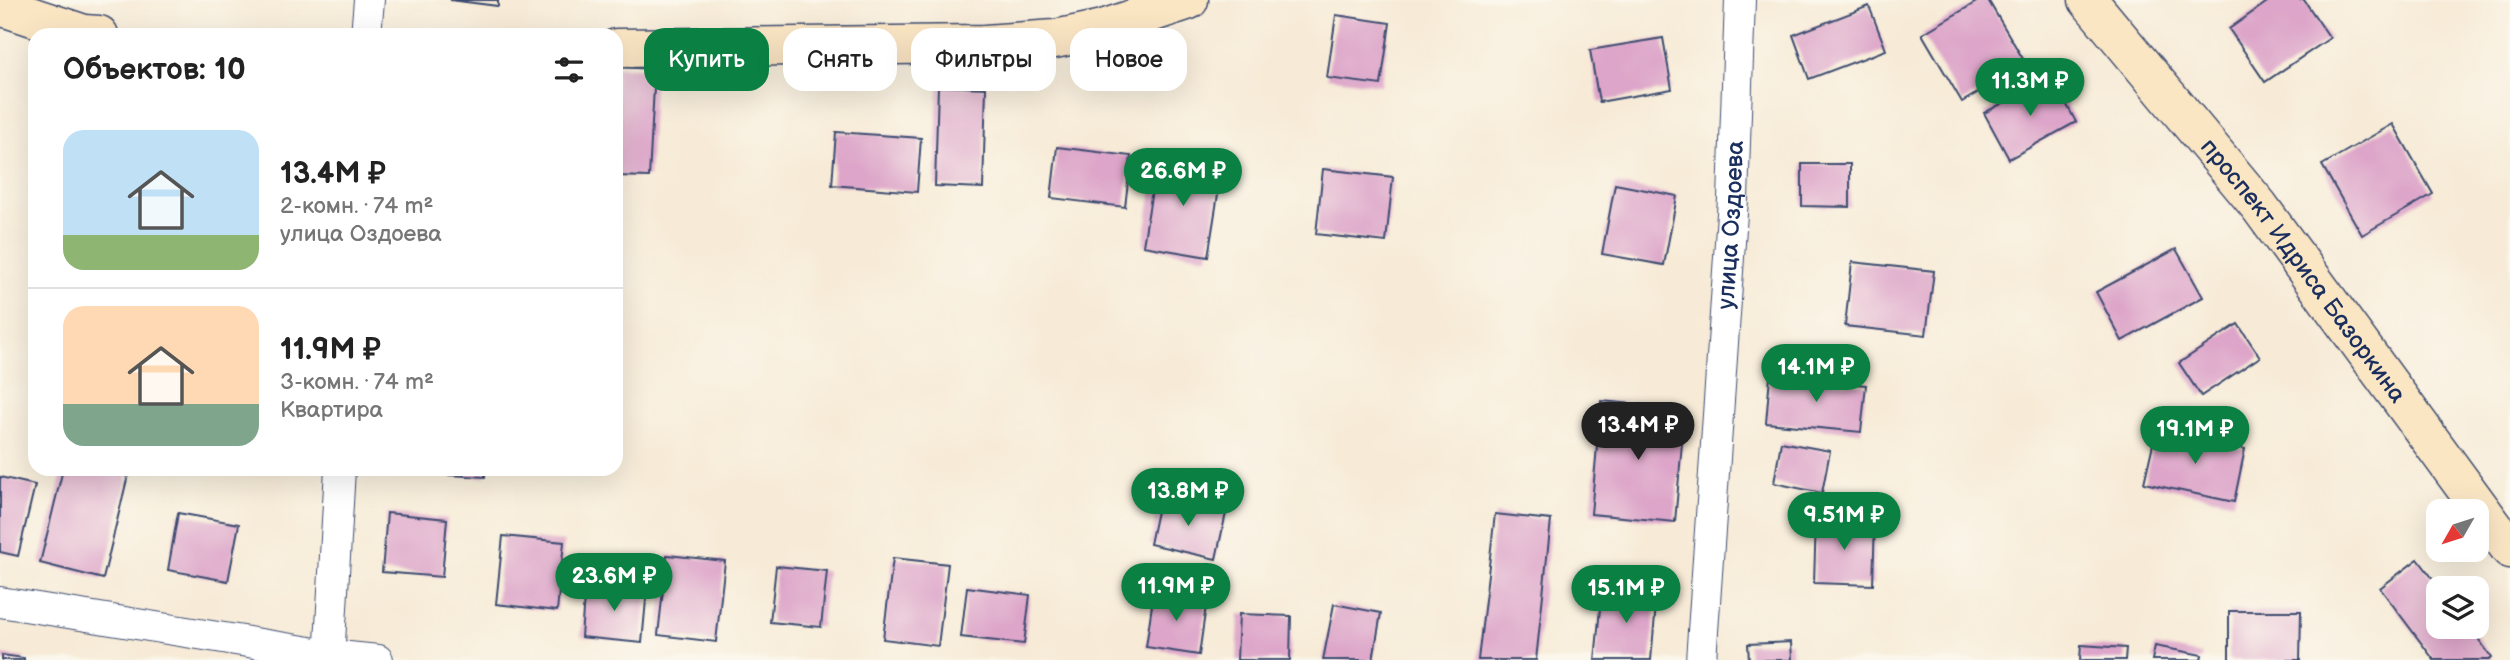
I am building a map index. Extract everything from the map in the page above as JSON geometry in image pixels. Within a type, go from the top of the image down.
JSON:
[{"type":"main road","points":[[623,48],[985,44],[1055,39],[1103,29],[1189,0]]},
{"type":"main road","name":"проспект Идриса Базоркина","points":[[2088,0],[2259,206],[2510,549]]},
{"type":"main road","points":[[0,6],[67,28]]},
{"type":"street","points":[[367,28],[369,0]]},
{"type":"street","name":"улица Оздоева","points":[[1701,660],[1733,199],[1740,0]]},
{"type":"street","points":[[329,658],[340,476]]},
{"type":"street","points":[[0,602],[329,658],[378,660]]},
{"type":"building","points":[[450,0],[498,0],[498,6]]},
{"type":"building","points":[[1980,0],[1988,0],[2026,64],[1962,102],[1922,34]]},
{"type":"building","points":[[2270,0],[2304,0],[2330,38],[2265,82],[2229,29]]},
{"type":"building","points":[[1869,6],[1886,50],[1809,79],[1793,35]]},
{"type":"building","points":[[1336,15],[1390,23],[1381,85],[1327,78]]},
{"type":"building","points":[[1663,38],[1672,89],[1599,102],[1590,50]]},
{"type":"building","points":[[623,67],[644,68],[644,91],[654,91],[649,177],[623,176]]},
{"type":"building","points":[[2052,77],[2076,122],[2009,159],[1984,113]]},
{"type":"building","points":[[938,91],[986,91],[983,188],[935,186]]},
{"type":"building","points":[[2393,124],[2433,194],[2362,235],[2322,165]]},
{"type":"building","points":[[836,132],[921,138],[917,192],[832,185]]},
{"type":"building","points":[[1057,147],[1131,156],[1125,207],[1051,198]]},
{"type":"building","points":[[1157,159],[1222,169],[1208,257],[1143,246]]},
{"type":"building","points":[[1802,164],[1850,164],[1850,207],[1802,206]]},
{"type":"building","points":[[1323,169],[1393,177],[1386,242],[1316,234]]},
{"type":"building","points":[[1615,184],[1677,196],[1664,265],[1602,254]]},
{"type":"building","points":[[2176,249],[2203,297],[2122,341],[2096,292]]},
{"type":"building","points":[[1852,262],[1934,271],[1926,335],[1845,326]]},
{"type":"building","points":[[2238,324],[2260,357],[2201,396],[2179,363]]},
{"type":"building","points":[[1770,376],[1866,385],[1861,432],[1766,423]]},
{"type":"building","points":[[1601,401],[1685,409],[1675,522],[1591,514]]},
{"type":"building","points":[[2156,431],[2245,449],[2234,502],[2144,483]]},
{"type":"building","points":[[1781,442],[1830,451],[1822,493],[1774,483]]},
{"type":"building","points":[[61,476],[128,476],[103,579],[40,563]]},
{"type":"building","points":[[0,477],[35,485],[18,556],[0,552]]},
{"type":"building","points":[[1160,497],[1226,513],[1216,559],[1150,544]]},
{"type":"building","points":[[178,513],[239,524],[228,581],[168,570]]},
{"type":"building","points":[[387,513],[447,519],[442,577],[382,572]]},
{"type":"building","points":[[1495,514],[1551,520],[1536,660],[1478,660]]},
{"type":"building","points":[[1816,518],[1875,520],[1873,585],[1814,583]]},
{"type":"building","points":[[503,536],[564,542],[557,611],[496,604]]},
{"type":"building","points":[[667,555],[725,561],[716,642],[658,635]]},
{"type":"building","points":[[893,558],[948,564],[938,646],[883,639]]},
{"type":"building","points":[[2418,559],[2431,576],[2426,576],[2426,639],[2478,639],[2492,658],[2434,660],[2380,588]]},
{"type":"building","points":[[776,566],[827,571],[821,627],[770,622]]},
{"type":"building","points":[[585,584],[647,589],[642,643],[581,637]]},
{"type":"building","points":[[967,587],[1030,595],[1024,644],[961,637]]},
{"type":"building","points":[[1602,588],[1657,593],[1651,660],[1595,660]]},
{"type":"building","points":[[1154,591],[1207,599],[1199,655],[1146,647]]},
{"type":"building","points":[[1334,604],[1381,613],[1373,660],[1323,660]]},
{"type":"building","points":[[2229,611],[2301,611],[2300,660],[2229,660]]},
{"type":"building","points":[[1239,614],[1291,616],[1290,660],[1237,660]]},
{"type":"building","points":[[1791,642],[1792,660],[1749,660],[1748,644]]},
{"type":"building","points":[[2081,645],[2126,648],[2125,660],[2080,660]]},
{"type":"building","points":[[2155,646],[2202,655],[2201,660],[2152,660]]},
{"type":"building","points":[[2,655],[24,658],[24,660],[2,660]]}]
